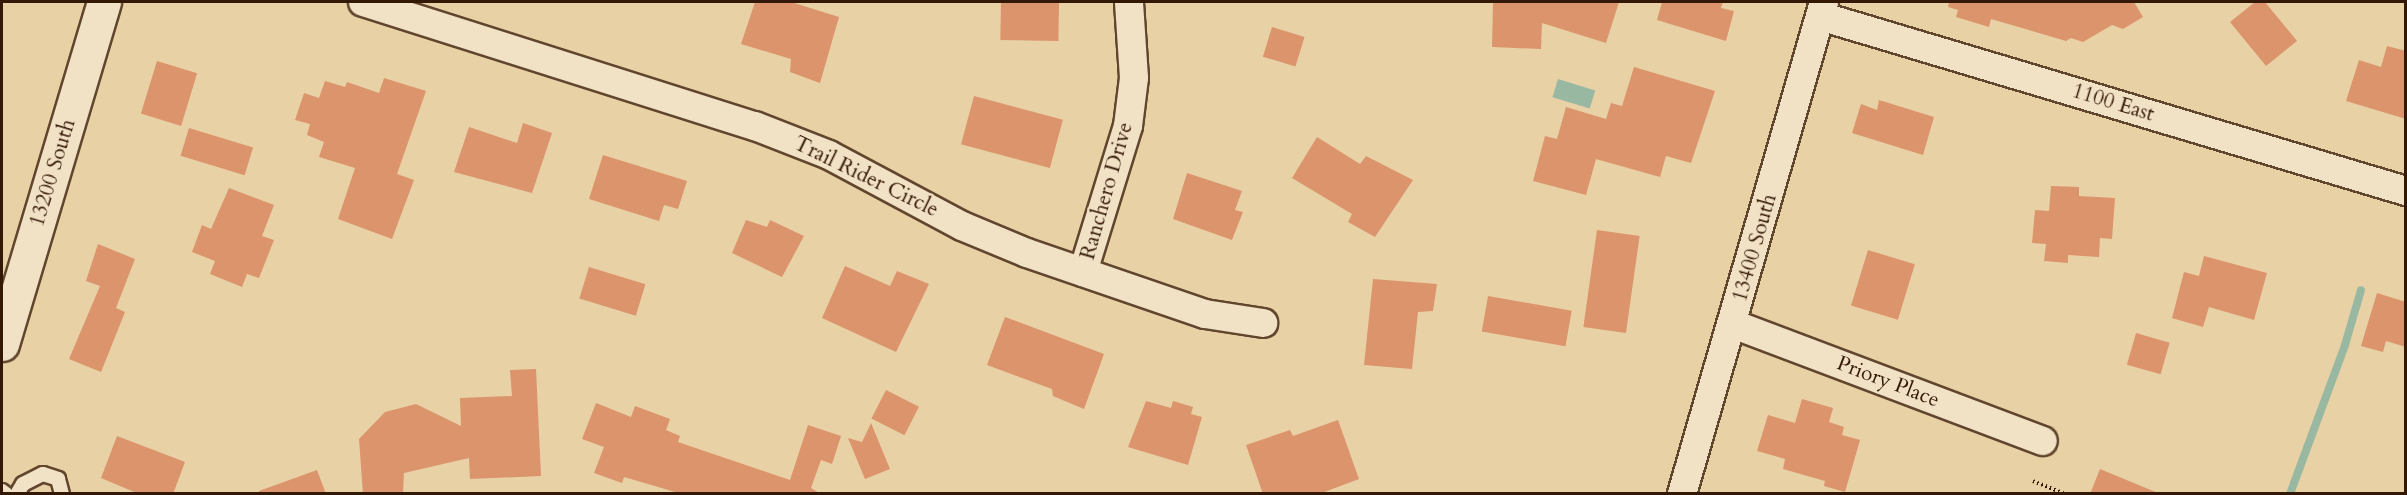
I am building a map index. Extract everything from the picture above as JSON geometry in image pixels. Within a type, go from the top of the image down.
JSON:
[{"type":"street","name":"13200 South","points":[[2,344],[104,2]]},
{"type":"street","name":"Trail Rider Circle","points":[[363,2],[792,140],[962,226],[1083,272],[1205,314],[1263,323]]},
{"type":"street","name":"Ranchero Drive","points":[[1083,272],[1128,126],[1134,78],[1129,2]]},
{"type":"street","name":"1100 East","points":[[1822,9],[2406,191]]},
{"type":"street","name":"13400 South","points":[[1682,494],[1733,324],[1822,9]]},
{"type":"street","name":"Priory Place","points":[[1733,324],[2043,441]]},
{"type":"lane","points":[[17,494],[23,484],[43,474],[57,479],[62,494]]},
{"type":"lane","points":[[2,491],[6,494]]},
{"type":"path","points":[[2034,481],[2065,494]]},
{"type":"shaded area","points":[[1558,79],[1595,90],[1590,109],[1552,97]]},
{"type":"building","points":[[755,2],[791,2],[839,17],[820,83],[790,72],[791,59],[741,44]]},
{"type":"building","points":[[1001,2],[1059,3],[1058,41],[1000,40]]},
{"type":"building","points":[[1493,2],[1619,2],[1606,43],[1542,23],[1541,49],[1492,47]]},
{"type":"building","points":[[1662,2],[1723,2],[1721,8],[1734,11],[1726,41],[1657,20]]},
{"type":"building","points":[[1949,2],[2134,2],[2143,17],[2123,29],[2112,25],[2083,42],[2071,38],[2066,41],[1991,19],[1989,27],[1956,17],[1958,10],[1948,7]]},
{"type":"building","points":[[2255,2],[2265,2],[2297,41],[2266,66],[2230,22]]},
{"type":"building","points":[[1272,27],[1305,37],[1295,67],[1263,57]]},
{"type":"building","points":[[2387,46],[2406,51],[2406,119],[2346,101],[2359,60],[2381,67]]},
{"type":"building","points":[[157,61],[197,73],[181,126],[141,114]]},
{"type":"building","points":[[1634,67],[1715,91],[1691,163],[1666,156],[1660,177],[1596,159],[1586,195],[1533,181],[1545,136],[1557,139],[1566,107],[1606,119],[1611,103],[1622,106]]},
{"type":"building","points":[[384,78],[426,91],[397,174],[414,180],[392,239],[338,219],[355,168],[319,157],[324,142],[307,135],[310,124],[295,120],[304,93],[319,98],[325,81],[345,87],[347,82],[379,93]]},
{"type":"building","points":[[974,96],[1063,120],[1050,168],[961,144]]},
{"type":"building","points":[[1879,100],[1934,117],[1923,155],[1852,133],[1861,104],[1877,110]]},
{"type":"building","points":[[523,123],[552,133],[532,193],[454,172],[469,127],[517,143]]},
{"type":"building","points":[[189,128],[253,148],[245,175],[181,156]]},
{"type":"building","points":[[1317,137],[1360,164],[1366,156],[1413,180],[1375,237],[1348,222],[1352,214],[1292,178]]},
{"type":"building","points":[[603,155],[687,181],[678,209],[664,205],[659,221],[589,199]]},
{"type":"building","points":[[1187,173],[1242,191],[1235,210],[1243,212],[1232,240],[1173,219]]},
{"type":"building","points":[[2051,186],[2079,187],[2079,196],[2115,198],[2112,239],[2100,238],[2099,257],[2068,255],[2068,263],[2044,261],[2046,244],[2032,243],[2035,210],[2049,211]]},
{"type":"building","points":[[229,188],[274,205],[262,236],[274,240],[259,278],[247,274],[242,287],[210,274],[215,261],[192,252],[202,225],[211,229]]},
{"type":"building","points":[[746,220],[767,227],[770,220],[804,236],[782,277],[732,253]]},
{"type":"building","points":[[1597,230],[1640,236],[1626,333],[1583,327]]},
{"type":"building","points":[[98,244],[135,259],[116,308],[125,312],[101,372],[69,359],[100,286],[86,281]]},
{"type":"building","points":[[1868,250],[1915,264],[1898,320],[1851,305]]},
{"type":"building","points":[[2204,256],[2267,273],[2254,320],[2209,307],[2203,327],[2172,318],[2184,272],[2199,276]]},
{"type":"building","points":[[845,266],[890,286],[897,271],[929,284],[896,352],[822,318]]},
{"type":"building","points":[[589,267],[645,284],[636,316],[579,299]]},
{"type":"building","points":[[1373,279],[1437,284],[1433,311],[1418,312],[1412,369],[1364,365]]},
{"type":"building","points":[[2377,293],[2406,302],[2406,347],[2386,341],[2383,352],[2361,346]]},
{"type":"building","points":[[1488,296],[1572,311],[1565,346],[1482,331]]},
{"type":"building","points":[[1005,317],[1104,354],[1084,409],[1053,396],[1052,389],[987,365]]},
{"type":"building","points":[[2136,333],[2170,343],[2161,374],[2127,365]]},
{"type":"building","points":[[536,369],[541,476],[470,479],[469,458],[404,473],[403,493],[363,494],[359,439],[385,412],[416,404],[461,426],[460,398],[512,396],[510,370]]},
{"type":"building","points":[[886,390],[919,407],[904,435],[871,419]]},
{"type":"building","points":[[1802,399],[1833,408],[1829,422],[1844,427],[1842,435],[1860,440],[1845,492],[1824,486],[1825,481],[1783,469],[1785,459],[1757,451],[1768,415],[1795,423]]},
{"type":"building","points":[[1146,401],[1171,408],[1173,401],[1193,407],[1191,414],[1202,417],[1188,465],[1128,447]]},
{"type":"building","points":[[596,403],[631,417],[635,406],[670,419],[666,430],[680,436],[678,442],[790,480],[808,425],[841,436],[832,464],[821,460],[811,488],[821,494],[682,494],[624,477],[622,483],[594,473],[604,447],[582,439]]},
{"type":"building","points":[[1338,420],[1359,479],[1319,494],[1263,494],[1246,445],[1290,430],[1293,436]]},
{"type":"building","points":[[871,423],[890,469],[865,479],[848,438],[862,442]]},
{"type":"building","points":[[117,436],[185,462],[173,494],[139,494],[101,478]]},
{"type":"building","points":[[2100,469],[2158,493],[2158,494],[2090,494]]},
{"type":"building","points":[[317,470],[326,494],[260,494],[259,491]]},
{"type":"waterway","points":[[2290,494],[2345,345],[2361,290]]}]
